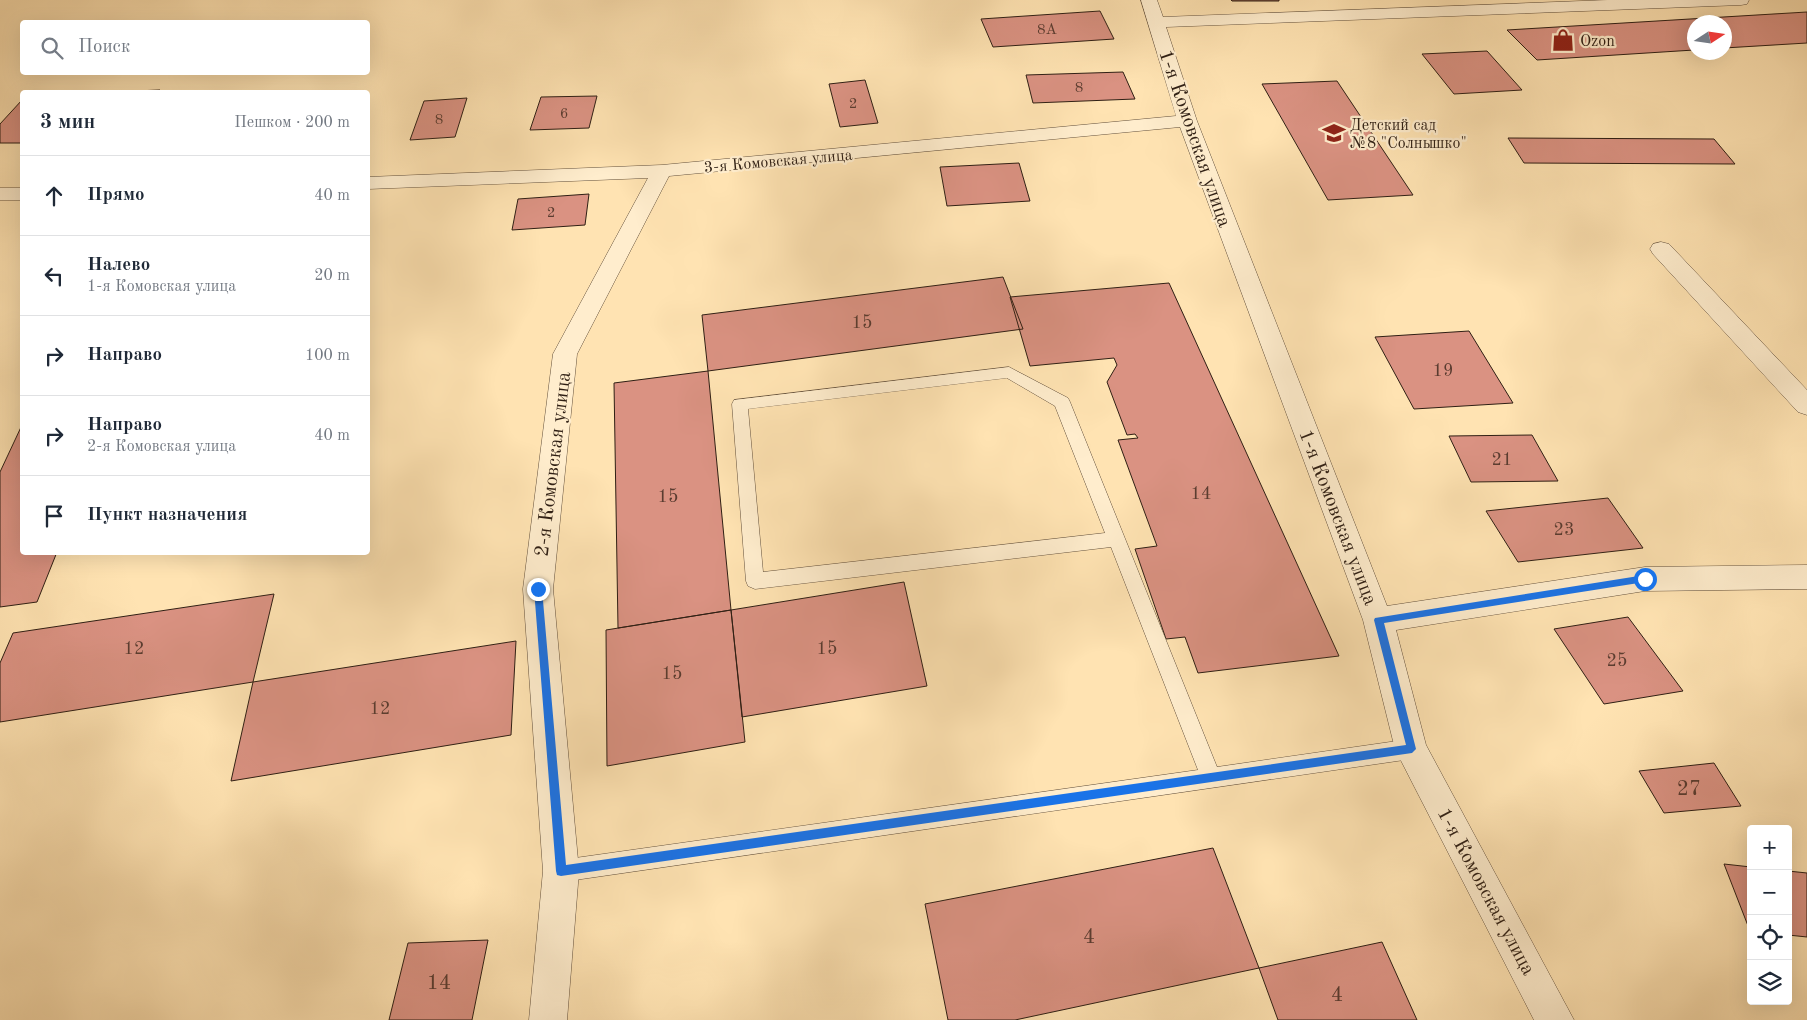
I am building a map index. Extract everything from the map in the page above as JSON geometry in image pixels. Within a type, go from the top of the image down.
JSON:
[{"type":"street","points":[[1153,11],[1741,0]]},
{"type":"street","name":"1-я Комовская улица","points":[[1153,11],[1187,121],[1378,620],[1412,749],[1555,1020]]},
{"type":"street","name":"3-я Комовская улица","points":[[370,183],[662,171],[1187,121]]},
{"type":"street","name":"2-я Комовская улица","points":[[548,1020],[561,871],[538,589],[565,354],[662,171]]},
{"type":"street","points":[[0,194],[20,194]]},
{"type":"street","points":[[1661,249],[1807,406]]},
{"type":"street","points":[[1378,620],[1645,579],[1807,576]]},
{"type":"lane","points":[[1117,539],[755,580],[740,404],[1009,372],[1062,402],[1117,539],[1211,777]]},
{"type":"lane","points":[[561,871],[1412,749]]},
{"type":"building","points":[[1279,0],[1279,1],[1232,1]]},
{"type":"building","points":[[1100,11],[1114,39],[993,47],[981,19]]},
{"type":"building","points":[[1807,12],[1807,43],[1732,48],[1732,16]]},
{"type":"building","points":[[1687,19],[1687,50],[1537,60],[1507,30]]},
{"type":"building","points":[[1487,51],[1522,90],[1454,94],[1422,54]]},
{"type":"building","points":[[1123,72],[1135,99],[1033,103],[1026,75]]},
{"type":"building","points":[[865,80],[878,123],[840,127],[829,84]]},
{"type":"building","points":[[1337,81],[1413,195],[1328,200],[1262,84]]},
{"type":"building","points":[[597,96],[589,128],[530,130],[541,97]]},
{"type":"building","points":[[467,98],[455,137],[410,140],[424,101]]},
{"type":"building","points":[[20,102],[20,143],[0,143],[0,124]]},
{"type":"building","points":[[1508,138],[1714,139],[1735,164],[1524,163]]},
{"type":"building","points":[[1019,163],[1030,201],[947,206],[940,167]]},
{"type":"building","points":[[589,194],[585,225],[512,230],[518,199]]},
{"type":"building","points":[[1003,277],[1023,329],[708,371],[702,315]]},
{"type":"building","points":[[1169,283],[1339,656],[1198,673],[1185,637],[1166,639],[1135,549],[1157,546],[1118,440],[1138,438],[1135,434],[1127,435],[1107,382],[1117,365],[1114,358],[1030,366],[1010,297]]},
{"type":"building","points":[[1469,331],[1513,403],[1414,409],[1375,337]]},
{"type":"building","points":[[708,371],[731,610],[618,628],[614,383]]},
{"type":"building","points":[[20,429],[20,555],[56,555],[37,602],[0,607],[0,472]]},
{"type":"building","points":[[1532,435],[1558,481],[1471,482],[1449,436]]},
{"type":"building","points":[[1608,498],[1643,548],[1518,562],[1486,511]]},
{"type":"building","points":[[904,582],[927,686],[742,717],[731,610]]},
{"type":"building","points":[[274,594],[253,682],[0,722],[0,663],[13,633]]},
{"type":"building","points":[[731,610],[745,742],[607,766],[606,630]]},
{"type":"building","points":[[1628,617],[1683,691],[1604,704],[1554,629]]},
{"type":"building","points":[[516,641],[511,735],[231,781],[253,682]]},
{"type":"building","points":[[1714,763],[1741,806],[1664,813],[1639,771]]},
{"type":"building","points":[[1213,848],[1259,968],[1015,1020],[948,1020],[925,904]]},
{"type":"building","points":[[1724,864],[1747,867],[1747,923]]},
{"type":"building","points":[[1792,871],[1807,873],[1807,937],[1792,935]]},
{"type":"building","points":[[488,940],[472,1020],[389,1020],[408,943]]},
{"type":"building","points":[[1382,942],[1417,1020],[1278,1020],[1259,968]]},
{"type":"place","name":"Ozon","points":[[1563,40]]},
{"type":"place","name":"Детский сад №8 \"Солнышко\"","points":[[1334,133]]},
{"type":"route","points":[[538,589],[561,871],[1412,749],[1378,620],[1645,579]]}]
